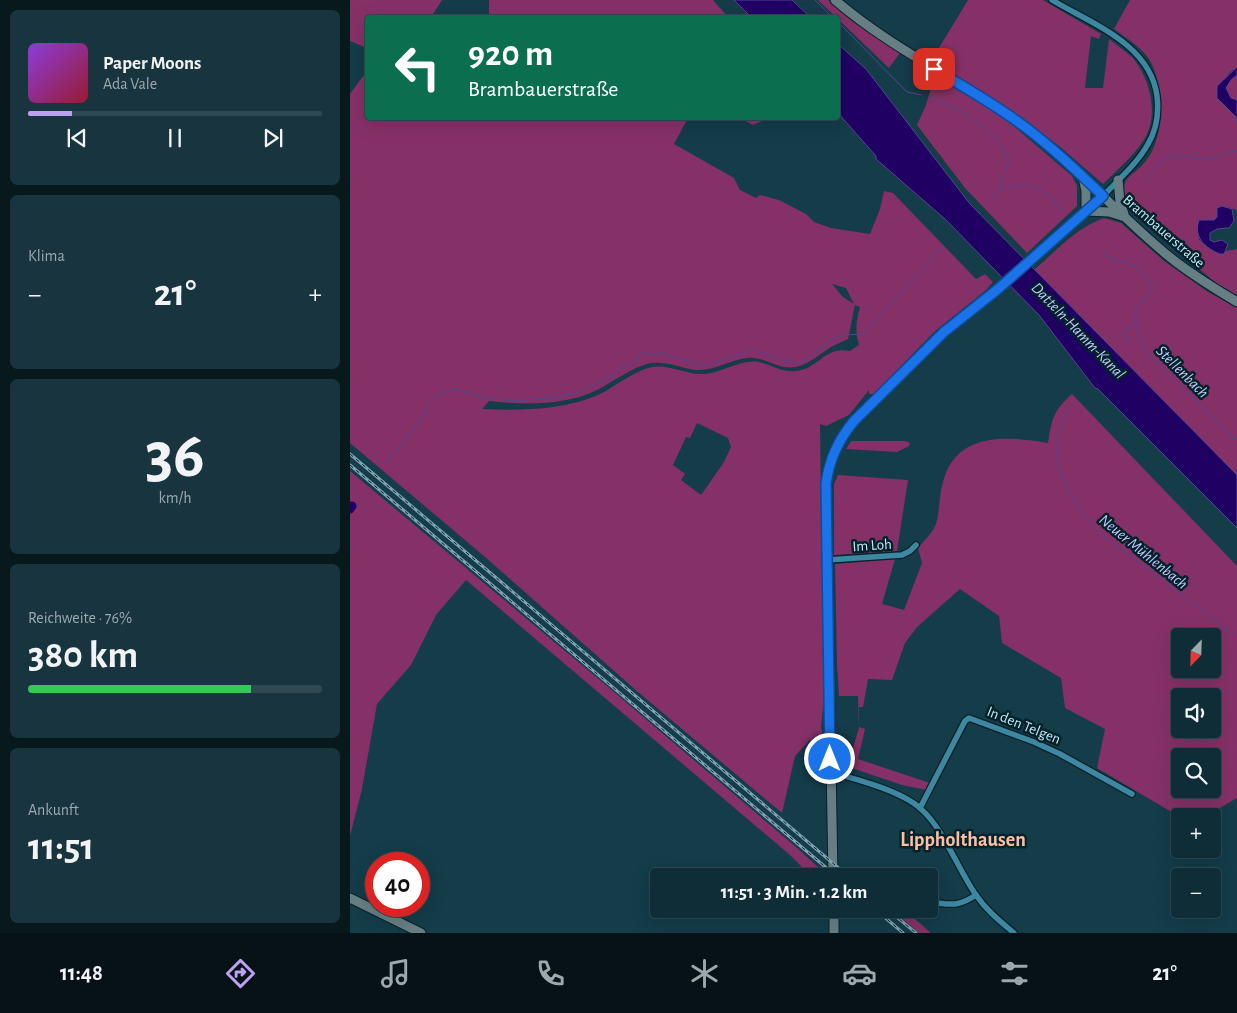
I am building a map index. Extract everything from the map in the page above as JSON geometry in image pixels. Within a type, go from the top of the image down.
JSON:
[{"type":"street","name":"Brambauerstraße","points":[[835,0],[883,37],[1008,114],[1048,145],[1124,216],[1189,272],[1237,302]]},
{"type":"street","points":[[833,868],[827,560],[827,478],[830,463],[843,435],[862,412],[944,332],[998,289],[1103,196],[1148,146],[1155,129],[1158,109],[1154,82],[1144,63],[1122,41],[1052,0]]},
{"type":"street","points":[[1082,176],[1086,190],[1086,211]]},
{"type":"street","points":[[1118,180],[1120,202],[1124,216]]},
{"type":"street","points":[[1086,211],[1109,212],[1124,216]]},
{"type":"street","name":"Im Loh","points":[[827,560],[902,555],[916,545]]},
{"type":"street","name":"In den Telgen","points":[[920,808],[965,721],[969,718],[1027,739],[1060,754],[1132,794]]},
{"type":"street","points":[[830,772],[903,797],[920,808],[934,824],[976,895],[990,912],[1014,933]]},
{"type":"street","points":[[938,903],[961,904],[976,895]]},
{"type":"street","points":[[350,898],[420,933]]},
{"type":"street","points":[[834,918],[834,933]]},
{"type":"shaded area","points":[[350,0],[442,0],[432,15],[365,15],[365,47],[350,41]]},
{"type":"shaded area","points":[[489,0],[713,0],[726,15],[489,15]]},
{"type":"shaded area","points":[[818,0],[828,0],[852,21],[900,53],[889,68],[840,21],[840,15],[834,15]]},
{"type":"shaded area","points":[[968,0],[1043,0],[1101,34],[1099,39],[1091,36],[1085,88],[1103,88],[1109,39],[1133,58],[1139,66],[1151,97],[1152,108],[1149,129],[1136,151],[1103,184],[1059,146],[1010,110],[931,61]]},
{"type":"shaded area","points":[[1130,0],[1237,0],[1237,67],[1229,73],[1217,98],[1236,117],[1237,210],[1228,207],[1214,220],[1199,220],[1198,224],[1199,240],[1224,254],[1226,251],[1237,249],[1237,295],[1216,283],[1128,209],[1124,188],[1125,182],[1150,155],[1158,133],[1161,107],[1158,81],[1149,59],[1137,46],[1114,29]]},
{"type":"shaded area","points":[[365,74],[365,120],[687,120],[674,144],[734,178],[740,190],[756,198],[760,195],[779,200],[806,214],[814,222],[831,228],[870,234],[880,209],[884,191],[893,193],[976,279],[985,274],[993,282],[986,290],[934,332],[874,394],[869,394],[869,390],[849,415],[826,426],[820,424],[824,699],[821,726],[824,741],[810,740],[795,756],[782,813],[638,692],[485,557],[350,443],[350,94]],"holes":[[[832,284],[846,288],[854,304],[843,297]],[[855,305],[860,307],[856,326],[859,345],[850,351],[841,350],[834,352],[804,369],[787,371],[759,362],[745,362],[711,373],[698,374],[658,366],[645,369],[598,395],[570,404],[556,407],[511,410],[482,409],[489,401],[544,403],[571,399],[597,390],[631,371],[651,363],[663,363],[703,370],[740,359],[752,358],[784,367],[798,367],[848,339]],[[697,423],[728,438],[731,447],[724,462],[701,495],[681,480],[685,474],[673,465],[686,437],[690,438]]]},
{"type":"shaded area","points":[[1237,75],[1237,100],[1231,98],[1226,88]]},
{"type":"shaded area","points":[[936,77],[1003,117],[1072,176],[1077,186],[1077,206],[1027,253],[965,188],[917,125]]},
{"type":"shaded area","points":[[744,120],[763,120],[762,121],[753,125]]},
{"type":"shaded area","points":[[1104,218],[1121,223],[1164,261],[1208,292],[1237,308],[1237,475],[1034,270],[1085,227]]},
{"type":"shaded area","points":[[1072,394],[1237,566],[1237,798],[1220,808],[1171,808],[1171,812],[1097,768],[1105,729],[1065,708],[1061,678],[1002,643],[999,616],[960,589],[917,627],[905,643],[892,680],[868,679],[863,707],[859,707],[859,727],[865,729],[858,759],[930,783],[927,790],[902,785],[840,764],[839,750],[852,751],[859,728],[858,696],[839,696],[835,564],[895,559],[882,604],[904,610],[922,563],[918,548],[936,524],[943,482],[950,465],[959,453],[971,445],[1001,439],[1048,443],[1054,416],[1061,405]]},
{"type":"shaded area","points":[[851,441],[905,441],[910,443],[909,446],[897,452],[846,449]]},
{"type":"shaded area","points":[[350,471],[607,686],[819,868],[803,868],[466,580],[436,615],[411,665],[377,704],[362,789],[350,836]]},
{"type":"shaded area","points":[[838,475],[908,480],[897,551],[834,555],[834,484]]},
{"type":"shaded area","points":[[902,918],[913,918],[931,933],[919,933]]},
{"type":"water","points":[[734,0],[792,0],[808,15],[749,15]]},
{"type":"water","name":"Datteln-Hamm-Kanal","points":[[840,46],[866,69],[970,204],[1237,475],[1237,528],[1095,388],[1039,315],[945,219],[876,159],[876,156],[840,115]]},
{"type":"water","points":[[1237,67],[1237,75],[1226,88],[1231,98],[1237,100],[1237,123],[1236,117],[1217,98],[1217,86]]},
{"type":"water","points":[[1222,206],[1232,209],[1234,221],[1229,228],[1217,229],[1210,233],[1210,240],[1214,242],[1222,240],[1228,244],[1224,254],[1220,254],[1205,245],[1199,237],[1198,226],[1199,220],[1214,220],[1217,217],[1217,208]]},
{"type":"waterway","points":[[815,0],[830,15]]},
{"type":"waterway","points":[[840,24],[907,92],[921,95]]},
{"type":"waterway","points":[[930,98],[953,107],[977,121],[1004,149],[1009,160],[998,190],[990,200]]},
{"type":"waterway","points":[[1147,179],[1169,157],[1193,156],[1209,159],[1237,150]]},
{"type":"waterway","name":"Stellenbach","points":[[1000,189],[1021,186],[1036,188],[1043,191],[1064,211]]},
{"type":"waterway","points":[[386,464],[420,422],[430,403],[438,395],[455,389],[492,399],[521,401],[574,394],[611,377],[620,367],[633,364],[642,351],[651,355],[663,353],[699,365],[718,362],[749,351],[761,352],[783,360],[799,363],[808,359],[827,342],[843,335],[864,334],[943,246]]},
{"type":"waterway","name":"Stellenbach","points":[[1103,252],[1112,258],[1137,267],[1146,276],[1153,288],[1136,308],[1136,325],[1146,351],[1179,385],[1237,439]]},
{"type":"waterway","points":[[1132,344],[1128,341],[1124,330],[1136,325]]},
{"type":"waterway","name":"Neuer Mühlenbach","points":[[1071,406],[1062,424],[1058,439],[1058,453],[1064,481],[1078,507],[1096,530],[1237,638]]},
{"type":"railway","points":[[350,454],[839,868]]},
{"type":"railway","points":[[350,465],[827,868]]},
{"type":"railway","points":[[886,918],[903,933]]},
{"type":"railway","points":[[898,918],[916,933]]},
{"type":"district","name":"Lippholthausen","points":[[963,839]]},
{"type":"route","points":[[830,759],[826,484],[828,470],[836,449],[843,435],[862,412],[944,332],[998,289],[1103,196],[1073,167],[1026,127],[985,99],[934,69]]}]
